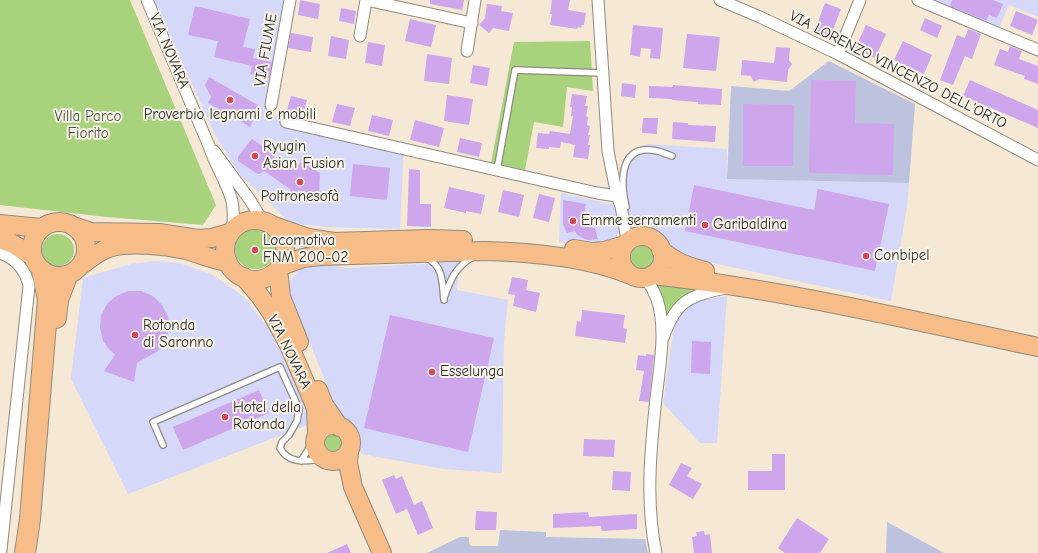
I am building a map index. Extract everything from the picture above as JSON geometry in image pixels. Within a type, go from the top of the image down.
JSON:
[{"type":"highway","points":[[30,551],[30,519],[48,299],[37,264]]},
{"type":"highway","points":[[30,551],[42,483],[56,314],[59,295],[67,276]]},
{"type":"main road","points":[[627,240],[621,258],[622,265],[626,271],[643,276],[658,270],[661,264],[661,250],[658,244],[647,237],[641,236],[627,240],[604,251],[592,252],[545,245],[489,240],[428,239],[334,242],[308,238],[268,223],[251,219],[241,222],[232,231],[226,242],[225,252],[228,262],[237,274],[244,278],[253,280],[271,276],[280,268],[303,258],[484,251],[509,251],[548,255],[615,268],[643,276],[676,277],[798,297],[1038,347]]},
{"type":"main road","points":[[37,264],[32,249],[36,234],[41,228],[57,222],[66,222],[80,231],[86,243],[86,256],[83,264]]},
{"type":"main road","points":[[268,223],[282,234],[285,244],[285,256],[280,268]]},
{"type":"main road","points":[[0,224],[41,228]]},
{"type":"main road","points":[[73,226],[90,232],[159,233],[198,238],[212,238],[232,231]]},
{"type":"main road","points":[[0,239],[13,244],[50,276],[58,277],[67,276],[73,273],[96,254],[110,247],[127,245],[168,247],[187,250],[219,261],[228,262]]},
{"type":"main road","points":[[661,250],[684,266],[798,297]]},
{"type":"main road","name":"VIA NOVARA","points":[[280,268],[281,297],[283,303],[324,405],[339,427],[347,433],[350,438],[351,444],[348,463],[353,487],[382,553]]},
{"type":"main road","name":"VIA NOVARA","points":[[244,278],[260,296],[271,312],[289,345],[316,408],[316,450],[320,456],[327,460],[353,487]]},
{"type":"main road","points":[[316,436],[326,426],[332,425],[339,427]]},
{"type":"main road","points":[[327,460],[336,461],[342,459],[349,450]]},
{"type":"street","name":"VIA NOVARA","points":[[147,0],[232,202],[232,231]]},
{"type":"street","name":"VIA FIUME","points":[[271,105],[290,0]]},
{"type":"street","points":[[360,36],[366,0],[472,23]]},
{"type":"street","points":[[467,50],[475,0]]},
{"type":"street","points":[[598,0],[608,151],[617,196],[621,206],[627,240]]},
{"type":"street","name":"VIA LORENZO VINCENZO DELL'ORTO","points":[[720,0],[838,54],[1038,160]]},
{"type":"street","points":[[838,54],[860,0]]},
{"type":"street","points":[[918,0],[1038,50]]},
{"type":"street","points":[[286,122],[597,193],[617,196]]},
{"type":"street","name":"VIA NOVARA","points":[[209,146],[217,154],[268,223]]},
{"type":"street","points":[[0,253],[12,258],[18,264],[28,277],[29,286],[0,552]]},
{"type":"street","points":[[643,276],[654,291],[657,300],[660,312],[662,341],[655,407],[650,488],[651,516],[656,553]]},
{"type":"street","points":[[662,341],[672,315],[684,302],[700,295],[738,286]]},
{"type":"lane","points":[[497,170],[515,70],[603,74]]},
{"type":"lane","points":[[627,240],[628,215],[625,202],[623,176],[624,167],[628,159],[633,153],[648,149],[672,156]]},
{"type":"lane","points":[[406,253],[427,258],[434,262],[438,267],[442,279],[444,300],[451,279],[456,270],[463,262],[484,251]]},
{"type":"lane","points":[[163,445],[153,422],[280,367],[299,409],[297,421],[290,435],[282,442],[280,448],[288,458],[301,461],[327,460]]},
{"type":"lane","points":[[301,461],[316,436]]},
{"type":"shaded area","points":[[154,0],[286,0],[266,113],[404,146],[400,229],[325,227],[290,223],[240,175],[215,135]]},
{"type":"shaded area","points":[[929,0],[1038,0],[1038,17],[1009,5],[998,30]]},
{"type":"shaded area","points":[[829,61],[915,104],[909,183],[727,179],[731,86],[789,91]]},
{"type":"shaded area","points":[[648,144],[727,149],[727,179],[909,183],[907,207],[891,301],[684,257],[649,224],[626,221],[609,244],[571,244],[559,242],[561,193],[623,207],[620,184],[623,162],[636,148]]},
{"type":"shaded area","points":[[155,261],[179,263],[211,274],[243,296],[290,354],[313,423],[128,494],[71,379],[83,278],[131,264]]},
{"type":"shaded area","points":[[460,262],[457,290],[508,300],[504,341],[502,473],[443,469],[362,454],[332,398],[290,293],[290,281],[297,272],[306,267],[333,265],[346,268]]},
{"type":"shaded area","points":[[727,296],[717,443],[700,443],[663,403],[675,323],[684,310],[697,301]]},
{"type":"shaded area","points":[[887,522],[944,553],[886,553]]},
{"type":"shaded area","points":[[500,530],[546,532],[546,537],[645,539],[648,553],[427,553],[460,537],[469,537],[469,543],[471,546],[498,546]]},
{"type":"green space","name":"Villa Parco Fiorito","points":[[0,0],[130,0],[216,205],[203,225],[107,217],[0,205]]},
{"type":"green space","points":[[590,41],[593,91],[567,87],[563,127],[534,122],[525,170],[491,163],[514,42]]},
{"type":"green space","points":[[255,229],[269,235],[275,249],[269,263],[255,269],[241,263],[235,249],[241,235]]},
{"type":"green space","points":[[55,234],[61,234],[71,241],[74,250],[73,256],[67,263],[61,266],[55,266],[45,259],[42,253],[42,247],[49,237]]},
{"type":"green space","points":[[642,246],[650,249],[653,257],[650,265],[642,268],[634,265],[631,257],[634,249]]},
{"type":"green space","points":[[653,282],[712,287],[666,319]]},
{"type":"green space","points":[[333,434],[337,435],[341,439],[341,447],[337,451],[333,452],[329,451],[325,447],[324,443],[325,439],[329,435]]},
{"type":"building","points":[[300,0],[320,4],[318,19],[298,15]]},
{"type":"building","points":[[430,0],[464,0],[462,10],[430,4]]},
{"type":"building","points":[[552,0],[570,0],[568,10],[586,13],[584,25],[582,25],[581,28],[578,27],[577,29],[550,25]]},
{"type":"building","points":[[952,0],[993,0],[1003,4],[997,18],[989,15],[986,21],[950,6]]},
{"type":"building","points":[[825,3],[841,9],[830,38],[814,32]]},
{"type":"building","points":[[487,4],[502,6],[501,11],[513,13],[509,31],[493,28],[489,33],[479,25],[485,18]]},
{"type":"building","points":[[195,6],[250,19],[243,47],[255,49],[253,58],[272,62],[269,78],[250,74],[252,66],[214,57],[218,41],[188,35]]},
{"type":"building","points":[[341,8],[356,11],[354,24],[339,21]]},
{"type":"building","points":[[1016,11],[1038,20],[1032,35],[1010,26]]},
{"type":"building","points":[[925,18],[942,26],[937,38],[920,30]]},
{"type":"building","points":[[410,19],[436,25],[431,47],[405,41]]},
{"type":"building","points":[[633,25],[663,28],[660,59],[650,58],[651,49],[641,48],[640,57],[630,55]]},
{"type":"building","points":[[866,25],[886,34],[875,58],[855,49]]},
{"type":"building","points":[[968,29],[981,34],[972,59],[965,56],[953,85],[940,80],[957,35],[965,38]]},
{"type":"building","points":[[291,33],[313,37],[311,52],[288,48]]},
{"type":"building","points":[[687,34],[720,37],[716,71],[683,68]]},
{"type":"building","points":[[331,36],[349,40],[346,59],[328,56]]},
{"type":"building","points":[[903,41],[932,55],[924,74],[894,60]]},
{"type":"building","points":[[368,42],[385,45],[382,66],[365,63]]},
{"type":"building","points":[[1010,46],[1022,51],[1019,59],[1038,66],[1038,84],[1024,79],[1025,76],[994,65],[1000,49],[1008,52]]},
{"type":"building","points":[[776,47],[790,48],[789,60],[792,64],[788,70],[787,82],[759,79],[754,82],[751,76],[741,75],[742,60],[774,63]]},
{"type":"building","points":[[427,54],[452,58],[449,84],[424,81]]},
{"type":"building","points":[[473,65],[490,68],[487,86],[470,83]]},
{"type":"building","name":"Proverbio legnami e mobili","points":[[209,77],[261,107],[250,127],[208,103],[211,97],[205,85]]},
{"type":"building","points":[[811,80],[856,81],[855,123],[894,124],[893,175],[809,173]]},
{"type":"building","points":[[970,80],[1038,110],[1038,128],[963,96]]},
{"type":"building","points":[[622,83],[636,85],[635,98],[621,96]]},
{"type":"building","points":[[673,85],[722,89],[721,105],[698,104],[698,102],[672,99],[649,98],[649,86],[673,87]]},
{"type":"building","points":[[572,94],[587,96],[585,106],[588,106],[586,116],[588,117],[587,125],[590,126],[588,135],[590,135],[588,145],[590,145],[588,159],[573,157],[575,145],[561,142],[560,148],[536,148],[538,133],[549,134],[550,131],[570,134],[573,116],[571,116],[572,107],[570,107]]},
{"type":"building","points":[[447,95],[473,99],[469,125],[444,121]]},
{"type":"building","points":[[291,96],[307,100],[303,114],[287,110]]},
{"type":"building","points":[[337,104],[355,108],[350,126],[332,122]]},
{"type":"building","points":[[743,104],[794,105],[793,166],[743,166]]},
{"type":"building","points":[[372,115],[393,120],[389,136],[368,131]]},
{"type":"building","points":[[643,118],[658,118],[657,134],[642,133]]},
{"type":"building","points":[[415,120],[444,128],[439,147],[410,140]]},
{"type":"building","points":[[673,122],[688,123],[688,125],[716,126],[715,142],[672,139]]},
{"type":"building","points":[[460,138],[482,143],[479,157],[457,152]]},
{"type":"building","name":"Poltronesofà","points":[[252,139],[272,153],[275,160],[283,160],[296,168],[301,162],[320,173],[319,195],[317,199],[292,198],[290,195],[290,189],[264,171],[259,174],[256,173],[238,161],[238,157]]},
{"type":"building","points":[[353,164],[390,168],[387,200],[350,196]]},
{"type":"building","points":[[409,169],[420,170],[420,204],[431,204],[431,227],[407,226]]},
{"type":"building","points":[[694,185],[814,210],[818,189],[889,204],[875,271],[685,231]]},
{"type":"building","points":[[449,187],[485,195],[481,214],[466,211],[466,213],[444,208]]},
{"type":"building","points":[[503,190],[524,195],[519,217],[498,212]]},
{"type":"building","points":[[539,194],[555,198],[549,222],[533,218]]},
{"type":"building","name":"Emme serramenti","points":[[563,200],[586,204],[582,223],[589,227],[595,228],[598,239],[585,239],[577,235],[575,231],[567,233],[563,224]]},
{"type":"building","points":[[512,277],[528,280],[526,290],[540,293],[536,312],[513,306],[515,295],[508,294]]},
{"type":"building","name":"Rotonda di Saronno","points":[[128,291],[141,291],[153,296],[162,305],[168,316],[169,329],[165,341],[158,351],[137,363],[134,382],[104,371],[115,355],[103,341],[100,328],[101,316],[107,304],[116,296]]},
{"type":"building","points":[[582,310],[625,315],[623,328],[627,329],[625,343],[575,336],[577,321],[581,322]]},
{"type":"building","name":"Esselunga","points":[[390,315],[494,338],[468,452],[364,428]]},
{"type":"building","points":[[692,341],[711,342],[710,374],[691,373]]},
{"type":"building","points":[[646,354],[654,355],[649,402],[639,401],[644,371],[636,370],[638,355],[646,356]]},
{"type":"building","points":[[259,390],[269,413],[183,450],[173,427]]},
{"type":"building","points":[[584,439],[615,440],[614,457],[583,456]]},
{"type":"building","points":[[772,454],[785,454],[785,490],[748,490],[748,471],[772,471]]},
{"type":"building","points":[[681,463],[692,468],[687,476],[702,484],[693,499],[669,485]]},
{"type":"building","points":[[613,471],[631,472],[630,491],[612,490]]},
{"type":"building","points":[[394,475],[396,479],[402,476],[414,505],[422,501],[433,528],[418,535],[407,509],[396,514],[382,480]]},
{"type":"building","points":[[476,511],[497,512],[496,530],[475,530]]},
{"type":"building","points":[[588,512],[589,517],[637,514],[637,529],[602,531],[601,526],[553,528],[553,514]]},
{"type":"building","points":[[797,518],[829,539],[820,553],[785,553],[778,548]]},
{"type":"building","points":[[704,531],[705,535],[710,534],[712,553],[694,553],[692,537],[697,536],[696,532]]},
{"type":"building","points":[[347,544],[351,553],[327,553]]},
{"type":"place","name":"Proverbio legnami e mobili","points":[[230,100]]},
{"type":"place","name":"Ryugin Asian Fusion","points":[[255,156]]},
{"type":"place","name":"Poltronesofà","points":[[300,182]]},
{"type":"place","name":"Emme serramenti","points":[[573,221]]},
{"type":"place","name":"Garibaldina","points":[[705,225]]},
{"type":"place","name":"Locomotiva FNM 200-02","points":[[255,250]]},
{"type":"place","name":"Conbipel","points":[[866,256]]},
{"type":"place","name":"Rotonda di Saronno","points":[[135,335]]},
{"type":"place","name":"Esselunga","points":[[432,372]]},
{"type":"place","name":"Hotel della Rotonda","points":[[225,417]]}]
